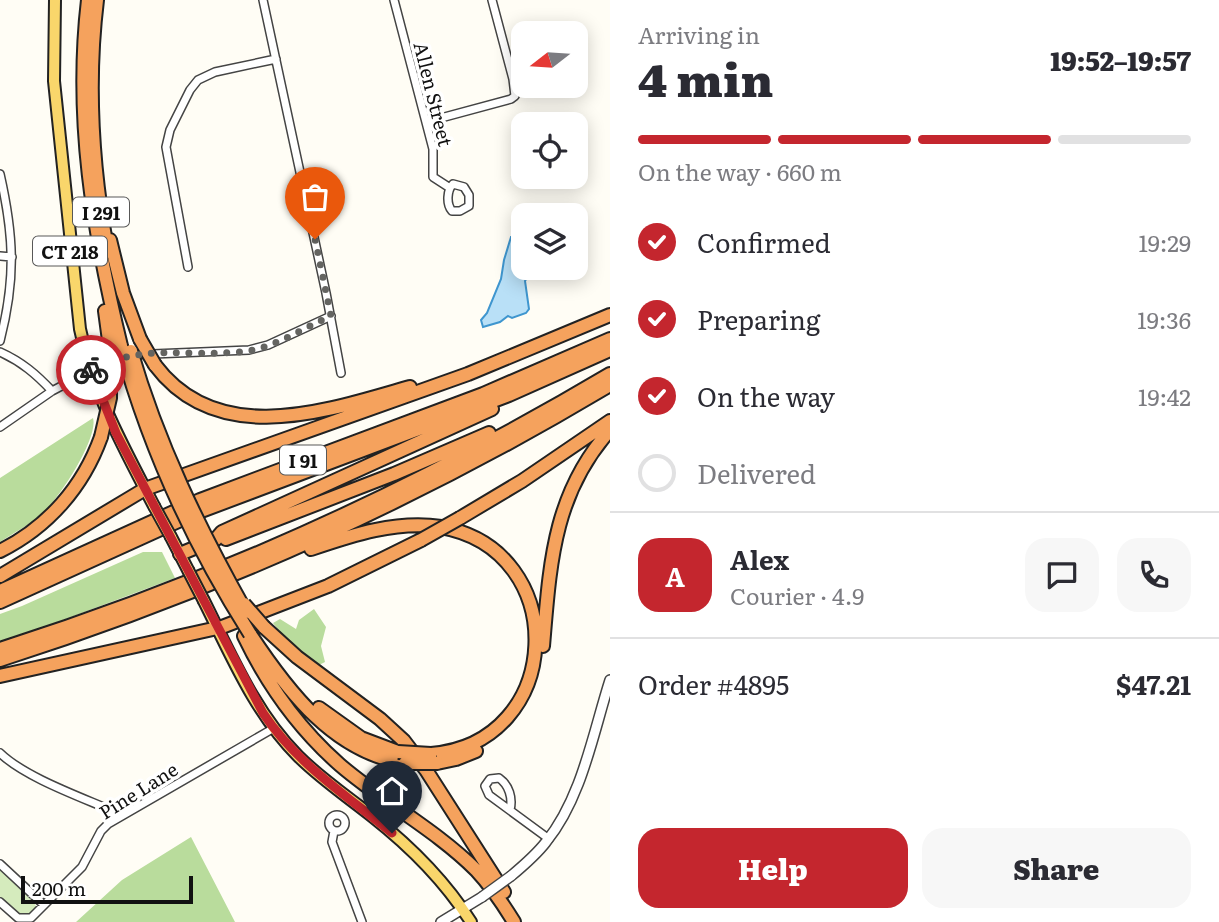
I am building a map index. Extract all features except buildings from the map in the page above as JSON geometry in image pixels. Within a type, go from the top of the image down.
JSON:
[{"type":"highway","name":"I 291","points":[[88,0],[83,63],[83,116],[97,213],[114,281],[135,394],[165,472],[196,541],[231,594]]},
{"type":"highway","name":"I 291","points":[[97,0],[92,113],[97,213]]},
{"type":"highway","points":[[0,551],[34,531],[60,506],[87,469],[101,437],[125,344],[97,213]]},
{"type":"highway","points":[[0,576],[145,489],[438,385],[610,315]]},
{"type":"highway","name":"I 91","points":[[0,591],[210,496],[493,390],[610,339]]},
{"type":"highway","points":[[125,344],[155,365],[179,390],[204,406],[238,415],[272,417],[312,412],[360,401],[514,355]]},
{"type":"highway","points":[[0,603],[196,513],[484,405],[610,350]]},
{"type":"highway","points":[[216,539],[222,532],[514,399],[568,373],[592,358]]},
{"type":"highway","points":[[180,554],[216,539],[226,539],[434,458],[610,372]]},
{"type":"highway","points":[[0,649],[161,592],[341,516],[486,444],[610,372]]},
{"type":"highway","points":[[0,660],[123,617],[266,560],[413,493],[610,386]]},
{"type":"highway","points":[[0,676],[218,629],[328,586],[460,518],[533,474],[610,421]]},
{"type":"highway","points":[[231,594],[283,682],[317,718],[365,750],[389,760],[463,757],[489,743],[509,726],[529,698],[537,680],[542,657],[551,564],[561,516],[580,471],[610,430]]},
{"type":"highway","points":[[266,560],[366,532],[399,526],[423,526],[448,529],[471,537],[489,548],[508,566],[528,597],[535,622],[536,656],[527,686],[513,710],[489,734],[434,758]]},
{"type":"highway","points":[[231,594],[254,632],[271,687],[307,733],[351,774],[468,863],[487,883],[514,922]]},
{"type":"highway","points":[[254,632],[287,650],[380,719],[404,741],[430,776],[523,922]]},
{"type":"main road","name":"CT 218","points":[[55,0],[53,51],[57,115],[75,299],[90,371],[109,417],[251,693],[274,728],[315,772],[415,853],[450,891],[471,922]]},
{"type":"street","points":[[263,0],[341,373]]},
{"type":"street","name":"Allen Street","points":[[394,0],[433,149],[433,178],[450,188]]},
{"type":"street","points":[[426,122],[515,96],[492,0]]},
{"type":"street","points":[[188,267],[166,147],[170,130],[190,90],[203,76],[276,59]]},
{"type":"street","points":[[0,174],[8,207],[12,257],[9,304],[0,341]]},
{"type":"street","points":[[0,256],[12,257]]},
{"type":"street","points":[[0,427],[52,391],[114,359],[134,354],[240,352],[259,348],[331,316]]},
{"type":"street","points":[[0,352],[20,361],[52,391]]},
{"type":"street","points":[[441,922],[511,876],[549,839],[564,816],[574,793],[610,680]]},
{"type":"street","name":"Pine Lane","points":[[0,902],[16,916],[31,918],[82,867],[104,827],[274,728]]},
{"type":"street","points":[[0,753],[7,760],[42,778],[122,815]]},
{"type":"street","points":[[510,810],[511,796],[506,784],[499,778],[490,779],[486,783],[487,793],[549,839]]},
{"type":"street","points":[[334,831],[332,842],[362,922]]},
{"type":"street","points":[[0,864],[44,905]]},
{"type":"green space","points":[[93,418],[90,439],[84,453],[58,496],[37,518],[0,542],[0,478]]},
{"type":"green space","points":[[143,552],[162,552],[175,578],[7,641],[0,641],[0,614]]},
{"type":"green space","points":[[314,609],[326,627],[321,646],[325,662],[319,665],[288,642],[273,623],[280,619],[296,629],[299,620]]},
{"type":"green space","points":[[191,837],[235,922],[76,922],[122,880]]},
{"type":"green space","points":[[0,868],[34,901],[36,907],[31,915],[19,916],[0,898]]},
{"type":"water","points":[[511,237],[511,280],[526,280],[529,309],[526,313],[512,318],[508,316],[500,322],[483,327],[481,320],[487,313],[501,279]]},
{"type":"way so far","points":[[91,370],[114,359],[134,354],[240,352],[259,348],[331,316],[315,239]]},
{"type":"route","points":[[91,370],[116,433],[263,713],[304,762],[392,833]]}]
